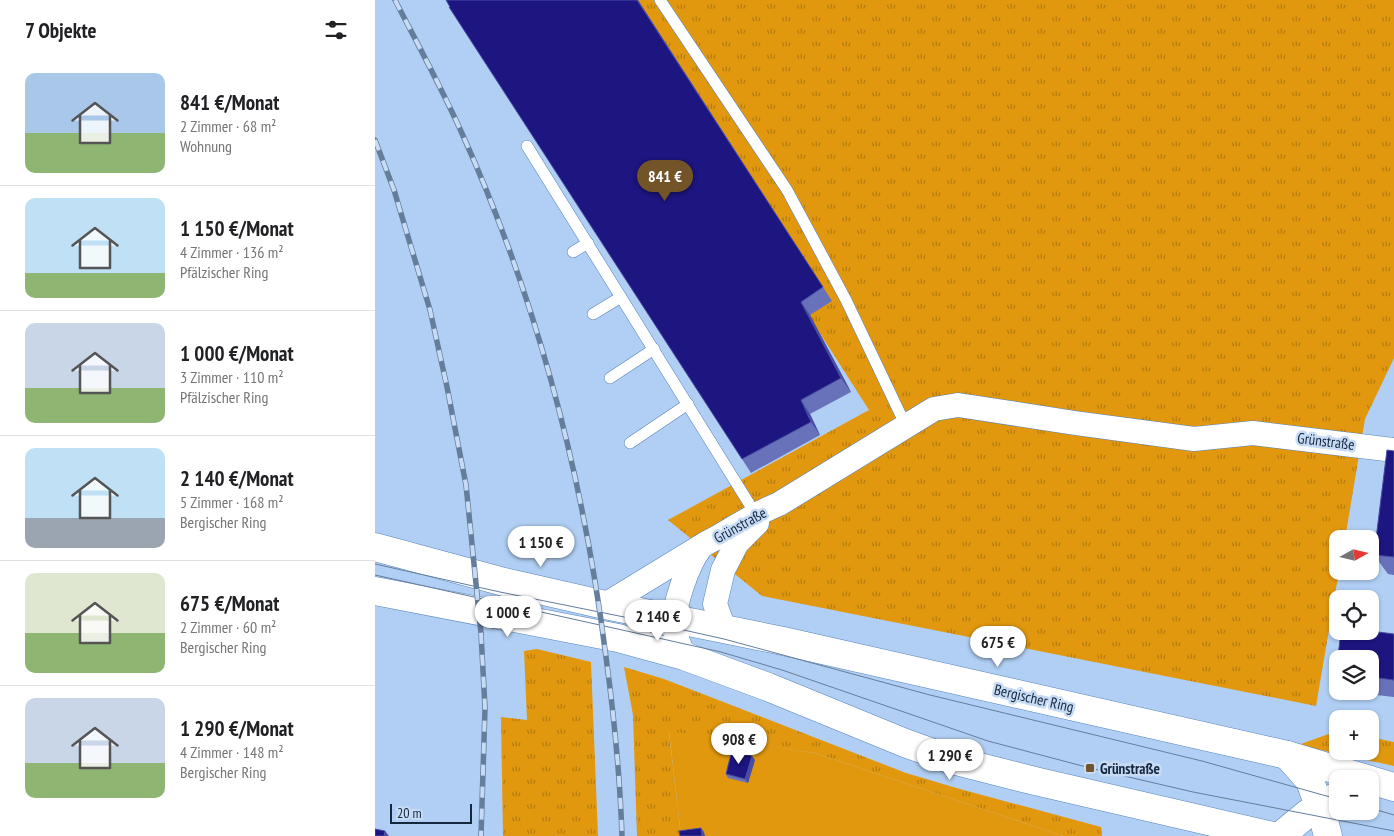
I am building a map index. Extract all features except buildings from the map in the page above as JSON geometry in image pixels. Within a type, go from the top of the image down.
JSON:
[{"type":"main road","name":"Bergischer Ring","points":[[375,547],[504,582],[1287,755],[1338,770]]},
{"type":"main road","points":[[375,591],[618,638],[650,646],[684,656],[768,687],[905,743],[953,760],[1273,836]]},
{"type":"main road","points":[[1287,755],[1329,801],[1328,836]]},
{"type":"main road","name":"Bergischer Ring","points":[[1379,782],[1394,786]]},
{"type":"main road","points":[[1379,788],[1394,786]]},
{"type":"main road","points":[[1280,836],[1329,801]]},
{"type":"street","name":"Grünstraße","points":[[605,605],[702,546],[758,517],[934,409],[959,405],[1195,439],[1253,433],[1394,450]]},
{"type":"street","name":"Grünstraße","points":[[684,656],[674,628],[699,624],[715,604],[723,570],[737,542],[758,517]]},
{"type":"street","name":"Grünstraße","points":[[699,624],[679,597],[690,568],[702,546]]},
{"type":"lane","points":[[660,0],[787,190],[846,300],[906,426]]},
{"type":"lane","points":[[527,146],[758,517]]},
{"type":"lane","points":[[573,252],[588,243]]},
{"type":"lane","points":[[593,314],[621,297]]},
{"type":"lane","points":[[610,378],[654,349]]},
{"type":"lane","points":[[630,443],[688,404]]},
{"type":"green space","points":[[607,0],[1394,0],[1394,358],[1365,419],[1346,530],[1329,530],[1329,580],[1337,580],[1336,590],[1329,590],[1329,630],[1316,706],[762,596],[668,520],[869,410]]},
{"type":"green space","points":[[537,649],[591,662],[598,836],[503,836],[501,717],[527,720],[524,651]]},
{"type":"green space","points":[[624,667],[664,679],[906,773],[1101,827],[1102,836],[1063,836],[815,753],[669,732],[681,836],[637,836],[633,715]]},
{"type":"green space","points":[[669,731],[815,753],[1063,836],[681,836]]},
{"type":"green space","points":[[1329,734],[1329,752],[1298,745]]},
{"type":"green space","points":[[1379,739],[1394,742],[1394,766],[1367,760],[1379,760]]},
{"type":"tram line","points":[[375,564],[724,639],[930,695],[1202,761],[1329,797]]},
{"type":"tram line","points":[[375,575],[721,652],[782,670],[988,741],[1090,768],[1193,792],[1394,831]]},
{"type":"tram line","points":[[1379,811],[1394,815]]},
{"type":"railway","points":[[395,0],[460,129],[487,192],[512,256],[534,321],[553,387],[570,454],[596,589],[614,724],[622,836]]},
{"type":"railway","points":[[375,140],[394,190],[430,310],[466,485],[481,633],[485,708],[481,836]]},
{"type":"place","name":"Grünstraße","points":[[1090,768]]}]
